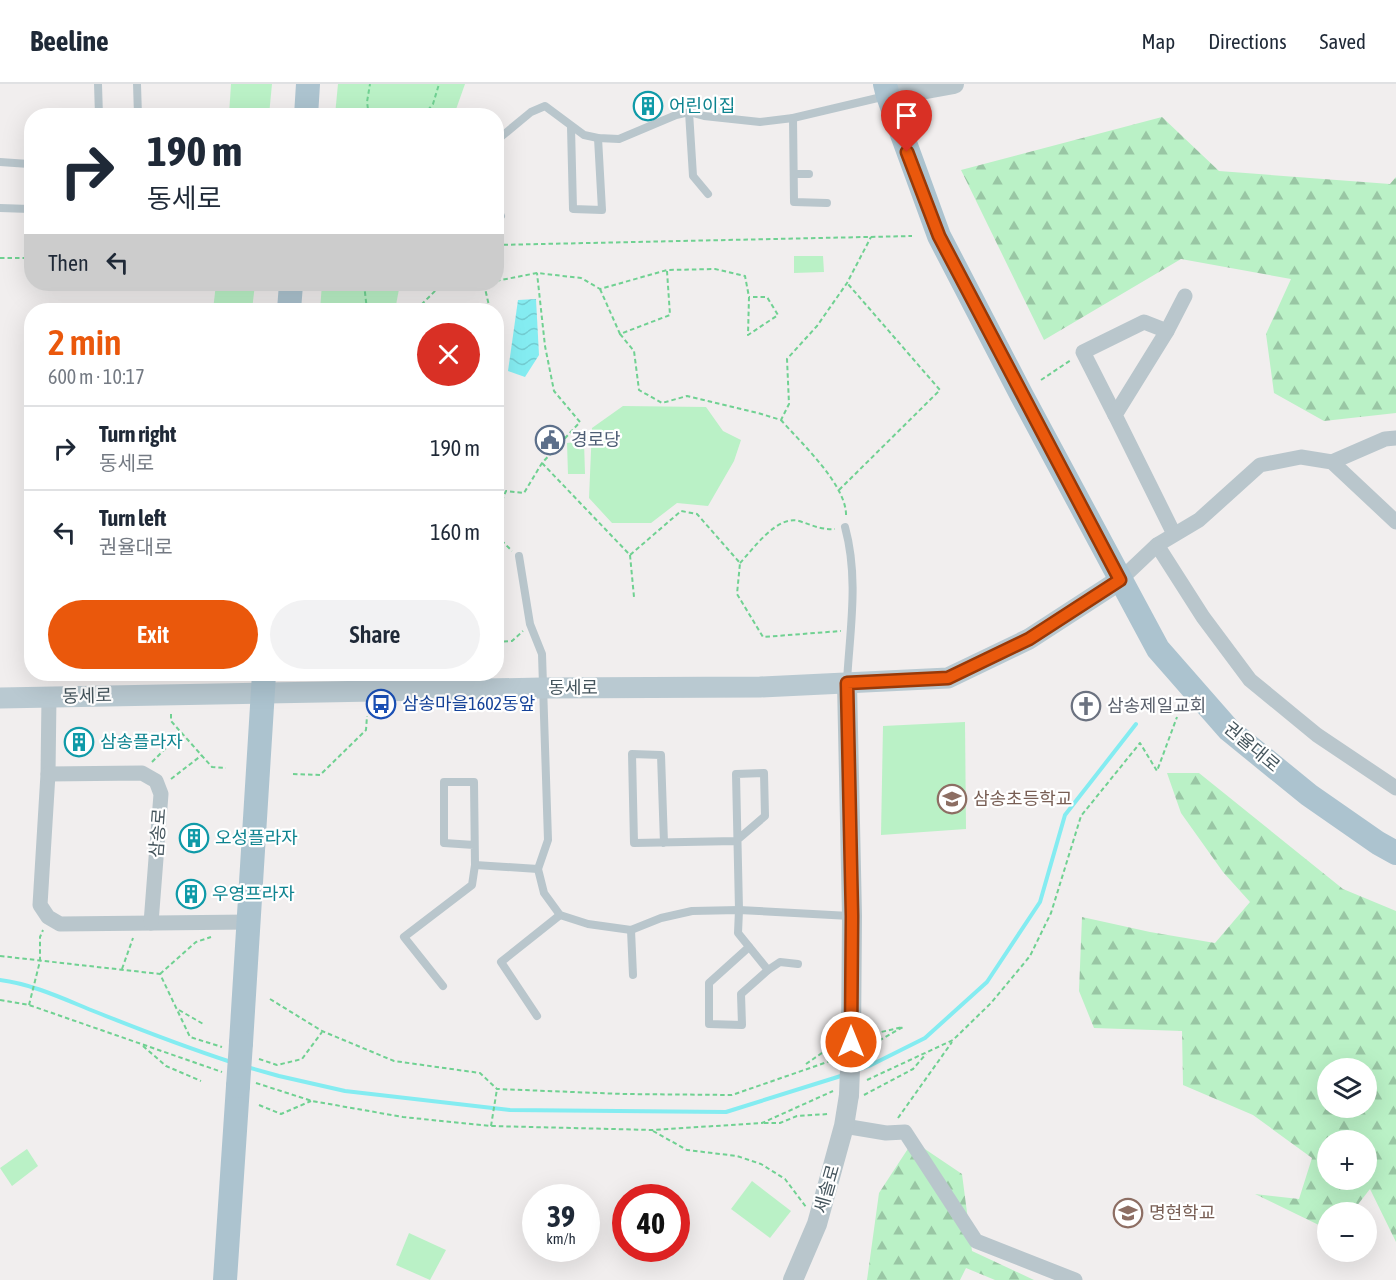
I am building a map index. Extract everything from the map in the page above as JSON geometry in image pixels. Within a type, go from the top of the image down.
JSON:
[{"type":"main road","points":[[306,108],[308,84]]},
{"type":"main road","name":"권율대로","points":[[886,90],[939,236],[1158,649],[1229,730],[1309,795],[1396,853]]},
{"type":"main road","name":"동세로","points":[[0,698],[263,683],[542,688],[760,687],[948,678],[1029,639],[1120,580]]},
{"type":"main road","points":[[225,1280],[263,683]]},
{"type":"street","points":[[886,90],[954,84]]},
{"type":"street","points":[[1115,415],[1167,331],[1185,296]]},
{"type":"street","points":[[1167,331],[1144,322],[1083,352],[1174,534]]},
{"type":"street","points":[[1120,580],[1157,545],[1199,520],[1260,465],[1301,457],[1332,462],[1384,439],[1396,438]]},
{"type":"street","points":[[1332,462],[1396,522]]},
{"type":"street","points":[[1157,545],[1203,617],[1250,680],[1317,735],[1396,788]]},
{"type":"street","points":[[847,683],[852,916],[851,1046]]},
{"type":"street","points":[[49,697],[48,774],[39,905],[48,917],[60,924],[249,922]]},
{"type":"street","name":"삼송로","points":[[48,774],[142,773],[156,781],[160,794],[151,923]]},
{"type":"street","name":"세솔로","points":[[793,1280],[817,1224],[837,1120],[852,1091],[851,1046]]},
{"type":"street","points":[[837,1120],[886,1133],[905,1132],[976,1240],[1076,1280]]},
{"type":"lane","points":[[98,84],[99,108]]},
{"type":"lane","points":[[137,84],[138,108]]},
{"type":"lane","points":[[504,134],[531,112],[545,106],[584,135],[619,139],[676,115],[689,112],[704,116],[760,122],[793,118],[886,90]]},
{"type":"lane","points":[[689,112],[693,176],[708,194]]},
{"type":"lane","points":[[793,118],[794,202],[826,203]]},
{"type":"lane","points":[[572,127],[573,209],[602,210],[598,138]]},
{"type":"lane","points":[[0,162],[24,164]]},
{"type":"lane","points":[[794,174],[809,174]]},
{"type":"lane","points":[[0,208],[24,208]]},
{"type":"lane","points":[[845,527],[852,550],[854,592],[847,683]]},
{"type":"lane","points":[[519,556],[530,624],[542,654],[548,840],[538,869],[544,893],[560,915],[588,924],[631,930],[661,918],[692,911],[739,910],[852,916]]},
{"type":"lane","points":[[664,843],[661,755],[632,754],[634,843],[664,843],[736,841],[765,816],[764,772],[736,774],[736,841],[738,933],[768,970]]},
{"type":"lane","points":[[443,986],[404,937],[472,885],[475,865],[474,782],[444,782],[444,843],[474,846]]},
{"type":"lane","points":[[475,865],[538,869]]},
{"type":"lane","points":[[537,1016],[501,962],[560,915]]},
{"type":"lane","points":[[631,930],[633,975]]},
{"type":"lane","points":[[749,946],[709,983],[709,1024],[742,1025],[741,994],[780,962],[798,964]]},
{"type":"path","points":[[368,108],[370,84]]},
{"type":"path","points":[[430,108],[439,84]]},
{"type":"path","points":[[504,245],[912,236]]},
{"type":"path","points":[[781,420],[789,404],[787,359],[817,326],[847,283],[871,237]]},
{"type":"path","points":[[0,258],[24,258]]},
{"type":"path","points":[[600,289],[667,270],[715,268],[745,276],[749,297],[748,335],[778,315],[767,297],[749,297]]},
{"type":"path","points":[[620,334],[670,315],[667,271]]},
{"type":"path","points":[[504,496],[506,491],[524,493],[542,463],[580,422],[554,391],[545,346],[537,273]]},
{"type":"path","points":[[504,280],[537,273],[581,278],[600,289],[620,334],[634,351],[639,390],[662,403],[687,396],[758,412],[781,420],[839,490],[847,508],[845,527],[824,530],[795,520],[778,523],[740,563],[737,594],[763,637],[851,630]]},
{"type":"path","points":[[839,490],[940,390],[847,283]]},
{"type":"path","points":[[423,303],[435,291]]},
{"type":"path","points":[[1041,380],[1083,352]]},
{"type":"path","points":[[542,463],[630,555],[634,597]]},
{"type":"path","points":[[630,555],[681,511],[697,514],[740,563]]},
{"type":"path","points":[[504,545],[519,556]]},
{"type":"path","points":[[504,642],[512,641],[530,624]]},
{"type":"path","points":[[171,714],[171,721],[212,766],[226,768]]},
{"type":"path","points":[[293,774],[320,775],[366,730],[367,716]]},
{"type":"path","points":[[893,1123],[953,1040],[992,1003],[1030,956],[1051,913],[1081,816],[1140,743],[1157,771],[1177,717]]},
{"type":"path","points":[[150,764],[182,732]]},
{"type":"path","points":[[168,782],[202,755]]},
{"type":"path","points":[[29,1005],[40,961],[40,937],[45,927]]},
{"type":"path","points":[[122,970],[134,935]]},
{"type":"path","points":[[0,956],[160,974],[196,942],[213,936]]},
{"type":"path","points":[[160,974],[190,1036],[238,1049],[277,1065],[302,1059],[322,1031]]},
{"type":"path","points":[[270,999],[322,1031],[394,1061],[480,1073],[497,1089],[732,1095],[851,1046],[872,1046],[903,1027],[851,1046],[806,1064]]},
{"type":"path","points":[[0,1000],[29,1005],[239,1080],[312,1101],[403,1117],[490,1126],[652,1130],[780,1123],[796,1116],[837,1120]]},
{"type":"path","points":[[178,1008],[205,1025]]},
{"type":"path","points":[[852,1091],[953,1040]]},
{"type":"path","points":[[141,1044],[166,1066],[201,1081]]},
{"type":"path","points":[[762,1123],[913,1069],[927,1052]]},
{"type":"path","points":[[490,1126],[497,1089]]},
{"type":"path","points":[[259,1105],[281,1114],[312,1101]]},
{"type":"path","points":[[652,1130],[687,1150],[737,1156],[761,1164],[785,1179],[810,1211]]},
{"type":"green space","points":[[231,84],[272,84],[270,108],[229,108]]},
{"type":"green space","points":[[338,84],[465,84],[456,108],[336,108]]},
{"type":"green space","points":[[1162,117],[1219,171],[1390,184],[1396,177],[1396,413],[1324,421],[1274,393],[1266,334],[1291,279],[1181,259],[1044,340],[961,170]]},
{"type":"green space","points":[[794,256],[823,256],[824,272],[794,273]]},
{"type":"green space","points":[[215,291],[254,291],[253,303],[214,303]]},
{"type":"green space","points":[[321,291],[399,291],[396,303],[321,303]]},
{"type":"green space","points":[[623,406],[706,407],[723,431],[741,440],[734,461],[708,506],[677,503],[651,523],[612,523],[589,498],[592,428]]},
{"type":"green space","points":[[584,441],[585,474],[568,474],[567,443]]},
{"type":"green space","points":[[965,722],[966,829],[881,835],[883,726]]},
{"type":"green space","points":[[1167,773],[1199,773],[1343,889],[1396,911],[1396,1242],[1370,1190],[1377,1190],[1377,1130],[1317,1130],[1317,1190],[1369,1190],[1360,1202],[1317,1202],[1317,1224],[1255,1194],[1299,1199],[1312,1158],[1253,1115],[1183,1085],[1182,1031],[1094,1028],[1079,991],[1082,917],[1215,943],[1250,902],[1223,872],[1181,813]]},
{"type":"green space","points":[[913,1141],[962,1174],[972,1251],[1034,1280],[995,1280],[966,1268],[960,1280],[867,1280],[879,1193]]},
{"type":"green space","points":[[27,1149],[38,1166],[12,1186],[0,1168]]},
{"type":"green space","points":[[752,1181],[791,1211],[770,1238],[731,1209]]},
{"type":"green space","points":[[409,1233],[446,1250],[430,1280],[396,1265]]},
{"type":"water","points":[[536,299],[539,355],[525,377],[508,371],[518,300]]},
{"type":"waterway","points":[[857,1070],[925,1038],[987,982],[1040,902],[1065,815],[1136,724]]},
{"type":"waterway","points":[[0,980],[49,993],[146,1032],[231,1062]]},
{"type":"waterway","points":[[247,1067],[345,1091],[510,1110],[726,1112],[844,1075]]},
{"type":"place","name":"어린이집","points":[[648,106]]},
{"type":"place","name":"경로당","points":[[550,440]]},
{"type":"place","name":"삼송마을1602동앞","points":[[381,704]]},
{"type":"place","name":"삼송제일교회","points":[[1086,706]]},
{"type":"place","name":"삼송플라자","points":[[79,742]]},
{"type":"place","name":"삼송초등학교","points":[[952,799]]},
{"type":"place","name":"오성플라자","points":[[194,838]]},
{"type":"place","name":"우영프라자","points":[[191,894]]},
{"type":"place","name":"명현학교","points":[[1128,1213]]},
{"type":"route","points":[[851,1042],[852,916],[847,683],[948,678],[1029,639],[1120,580],[939,236],[907,152]]}]
